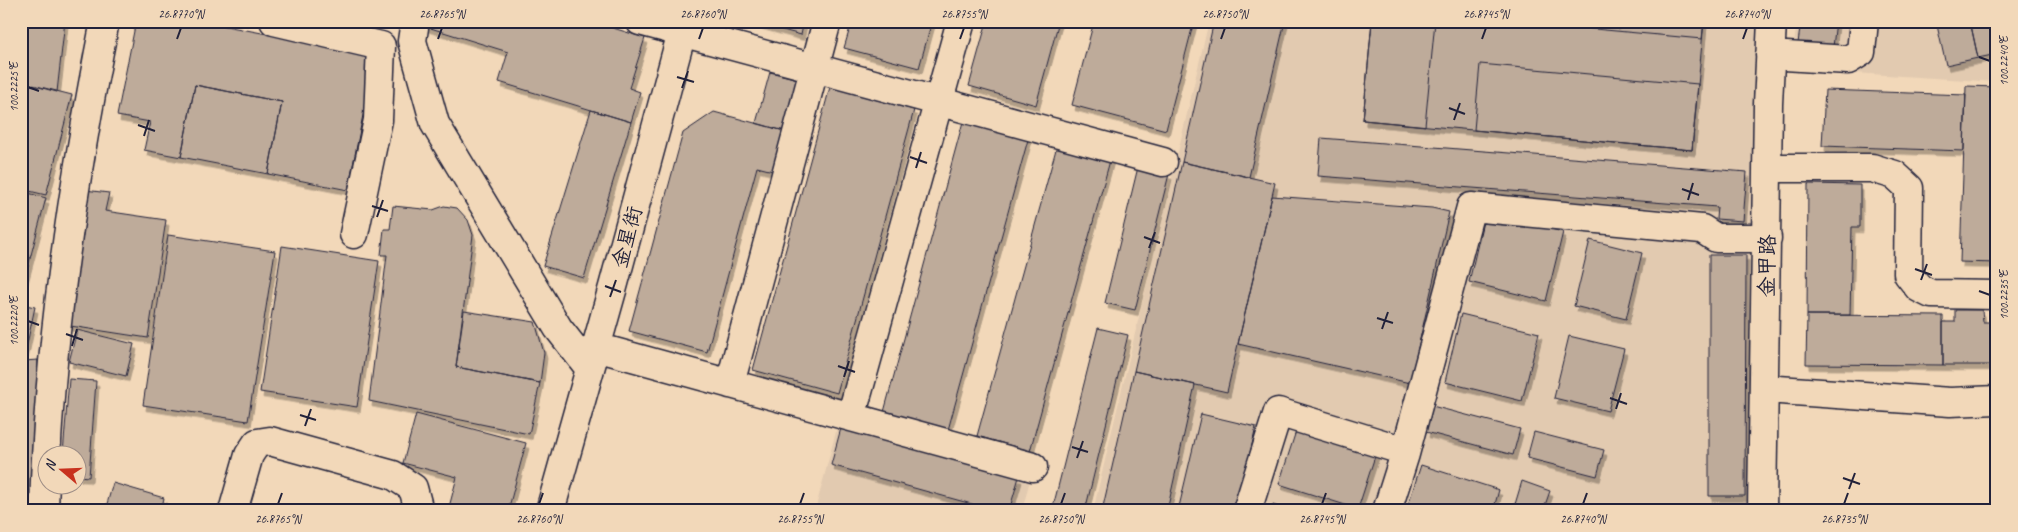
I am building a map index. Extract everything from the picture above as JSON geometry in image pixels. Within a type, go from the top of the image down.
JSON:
[{"type":"street","points":[[44,511],[50,388],[60,294],[74,191],[105,21]]},
{"type":"street","points":[[274,21],[381,46],[378,120],[354,234]]},
{"type":"street","points":[[415,21],[412,41],[435,124],[558,328],[593,358],[730,384],[1033,467]]},
{"type":"street","points":[[640,21],[680,25],[814,68],[1163,162]]},
{"type":"street","points":[[730,384],[827,21]]},
{"type":"street","points":[[851,417],[961,21]]},
{"type":"street","name":"金甲路","points":[[1762,511],[1766,389],[1768,168],[1772,21]]},
{"type":"street","points":[[1770,55],[1848,60],[1861,52],[1864,21]]},
{"type":"street","name":"金星街","points":[[550,511],[593,358],[680,25]]},
{"type":"street","points":[[1768,168],[1872,168],[1895,175],[1909,188],[1908,274],[1919,288],[1931,294],[1997,295]]},
{"type":"street","points":[[1387,511],[1471,207],[1702,229],[1716,238],[1767,238]]},
{"type":"street","points":[[1766,389],[1950,402],[1997,400]]},
{"type":"street","points":[[1247,511],[1278,412],[1405,451]]},
{"type":"street","points":[[233,511],[249,454],[258,443],[270,441],[394,475],[413,488],[417,503],[414,511]]},
{"type":"shaded area","points":[[1209,21],[1762,21],[1752,164],[1751,511],[1093,511]]},
{"type":"shaded area","points":[[1797,21],[1997,21],[1997,82],[1791,69]]},
{"type":"shaded area","points":[[838,424],[1031,476],[1022,511],[815,511]]},
{"type":"building","points":[[21,21],[65,21],[57,92],[21,82]]},
{"type":"building","points":[[136,21],[200,21],[375,55],[348,190],[268,174],[282,102],[195,85],[181,157],[144,150],[150,122],[117,116]]},
{"type":"building","points":[[426,21],[591,21],[645,38],[629,88],[640,92],[631,122],[499,82],[508,52],[424,26]]},
{"type":"building","points":[[750,21],[804,21],[801,35]]},
{"type":"building","points":[[852,21],[932,21],[919,68],[844,48]]},
{"type":"building","points":[[987,21],[1059,21],[1036,105],[969,86]]},
{"type":"building","points":[[1094,21],[1194,21],[1166,130],[1072,105]]},
{"type":"building","points":[[1214,21],[1285,21],[1249,177],[1182,162]]},
{"type":"building","points":[[1372,21],[1435,21],[1425,126],[1363,120]]},
{"type":"building","points":[[1372,21],[1704,21],[1692,150],[1363,120]]},
{"type":"building","points":[[1508,21],[1704,21],[1702,39]]},
{"type":"building","points":[[1801,21],[1836,21],[1833,47],[1798,43]]},
{"type":"building","points":[[1936,21],[1970,21],[1978,58],[1946,65]]},
{"type":"building","points":[[1970,21],[1997,21],[1997,54],[1978,58]]},
{"type":"building","points":[[1480,64],[1698,84],[1692,150],[1474,130]]},
{"type":"building","points":[[770,72],[802,80],[788,132],[756,123]]},
{"type":"building","points":[[21,82],[72,95],[46,195],[21,189]]},
{"type":"building","points":[[195,85],[282,102],[268,174],[181,157]]},
{"type":"building","points":[[1966,86],[1997,87],[1997,263],[1960,262]]},
{"type":"building","points":[[830,87],[914,110],[837,393],[753,370]]},
{"type":"building","points":[[1825,90],[1966,95],[1964,151],[1822,146]]},
{"type":"building","points":[[591,110],[631,122],[584,278],[543,266]]},
{"type":"building","points":[[714,112],[788,132],[777,172],[757,167],[707,352],[629,331],[683,133]]},
{"type":"building","points":[[964,118],[1029,136],[948,430],[884,412]]},
{"type":"building","points":[[1321,138],[1747,172],[1743,221],[1716,219],[1717,207],[1318,176]]},
{"type":"building","points":[[1058,142],[1111,157],[1030,451],[977,436]]},
{"type":"building","points":[[1182,162],[1275,183],[1227,392],[1134,371]]},
{"type":"building","points":[[1138,167],[1169,174],[1135,310],[1105,303]]},
{"type":"building","points":[[1808,184],[1860,185],[1860,227],[1852,227],[1850,315],[1807,315]]},
{"type":"building","points":[[85,190],[109,193],[105,211],[166,220],[148,338],[64,325]]},
{"type":"building","points":[[21,191],[46,198],[21,293]]},
{"type":"building","points":[[1272,196],[1432,208],[1449,212],[1410,383],[1238,344]]},
{"type":"building","points":[[393,206],[433,210],[444,206],[457,208],[468,220],[473,235],[456,367],[540,383],[529,434],[369,401],[387,255],[381,255],[384,229],[390,229]]},
{"type":"building","points":[[1485,213],[1563,232],[1546,301],[1469,282]]},
{"type":"building","points":[[168,235],[275,251],[248,421],[143,405]]},
{"type":"building","points":[[1590,240],[1642,253],[1626,319],[1574,306]]},
{"type":"building","points":[[282,246],[379,261],[357,407],[260,392]]},
{"type":"building","points":[[1709,255],[1746,255],[1745,496],[1709,496]]},
{"type":"building","points":[[21,304],[35,307],[21,372]]},
{"type":"building","points":[[1955,310],[1982,310],[1983,322],[1997,322],[1997,365],[1943,365],[1943,322],[1955,322]]},
{"type":"building","points":[[464,311],[535,322],[544,353],[540,383],[456,367]]},
{"type":"building","points":[[1461,314],[1539,333],[1522,401],[1445,382]]},
{"type":"building","points":[[1807,315],[1943,316],[1943,365],[1806,364]]},
{"type":"building","points":[[1098,328],[1128,335],[1085,511],[1052,511]]},
{"type":"building","points":[[77,330],[134,344],[126,376],[69,362]]},
{"type":"building","points":[[1569,336],[1624,349],[1608,411],[1554,398]]},
{"type":"building","points":[[38,360],[33,492],[21,491],[21,372],[24,361]]},
{"type":"building","points":[[1134,371],[1195,385],[1167,511],[1102,511]]},
{"type":"building","points":[[69,379],[96,381],[89,477],[88,444],[64,444]]},
{"type":"building","points":[[1432,406],[1520,429],[1513,455],[1426,432]]},
{"type":"building","points":[[416,414],[526,443],[508,511],[448,511],[457,477],[403,463]]},
{"type":"building","points":[[1201,414],[1256,427],[1237,511],[1178,511]]},
{"type":"building","points":[[841,428],[1019,477],[1009,511],[997,511],[831,465]]},
{"type":"building","points":[[1297,428],[1376,453],[1358,509],[1279,484]]},
{"type":"building","points":[[1534,432],[1604,450],[1597,476],[1527,458]]},
{"type":"building","points":[[1421,465],[1499,490],[1493,511],[1406,511]]},
{"type":"building","points":[[1522,481],[1550,491],[1543,511],[1513,511]]},
{"type":"building","points":[[113,483],[164,498],[161,511],[105,511]]},
{"type":"building","points":[[21,491],[33,492],[33,511],[21,511]]},
{"type":"building","points":[[1273,505],[1290,511],[1271,511]]}]
